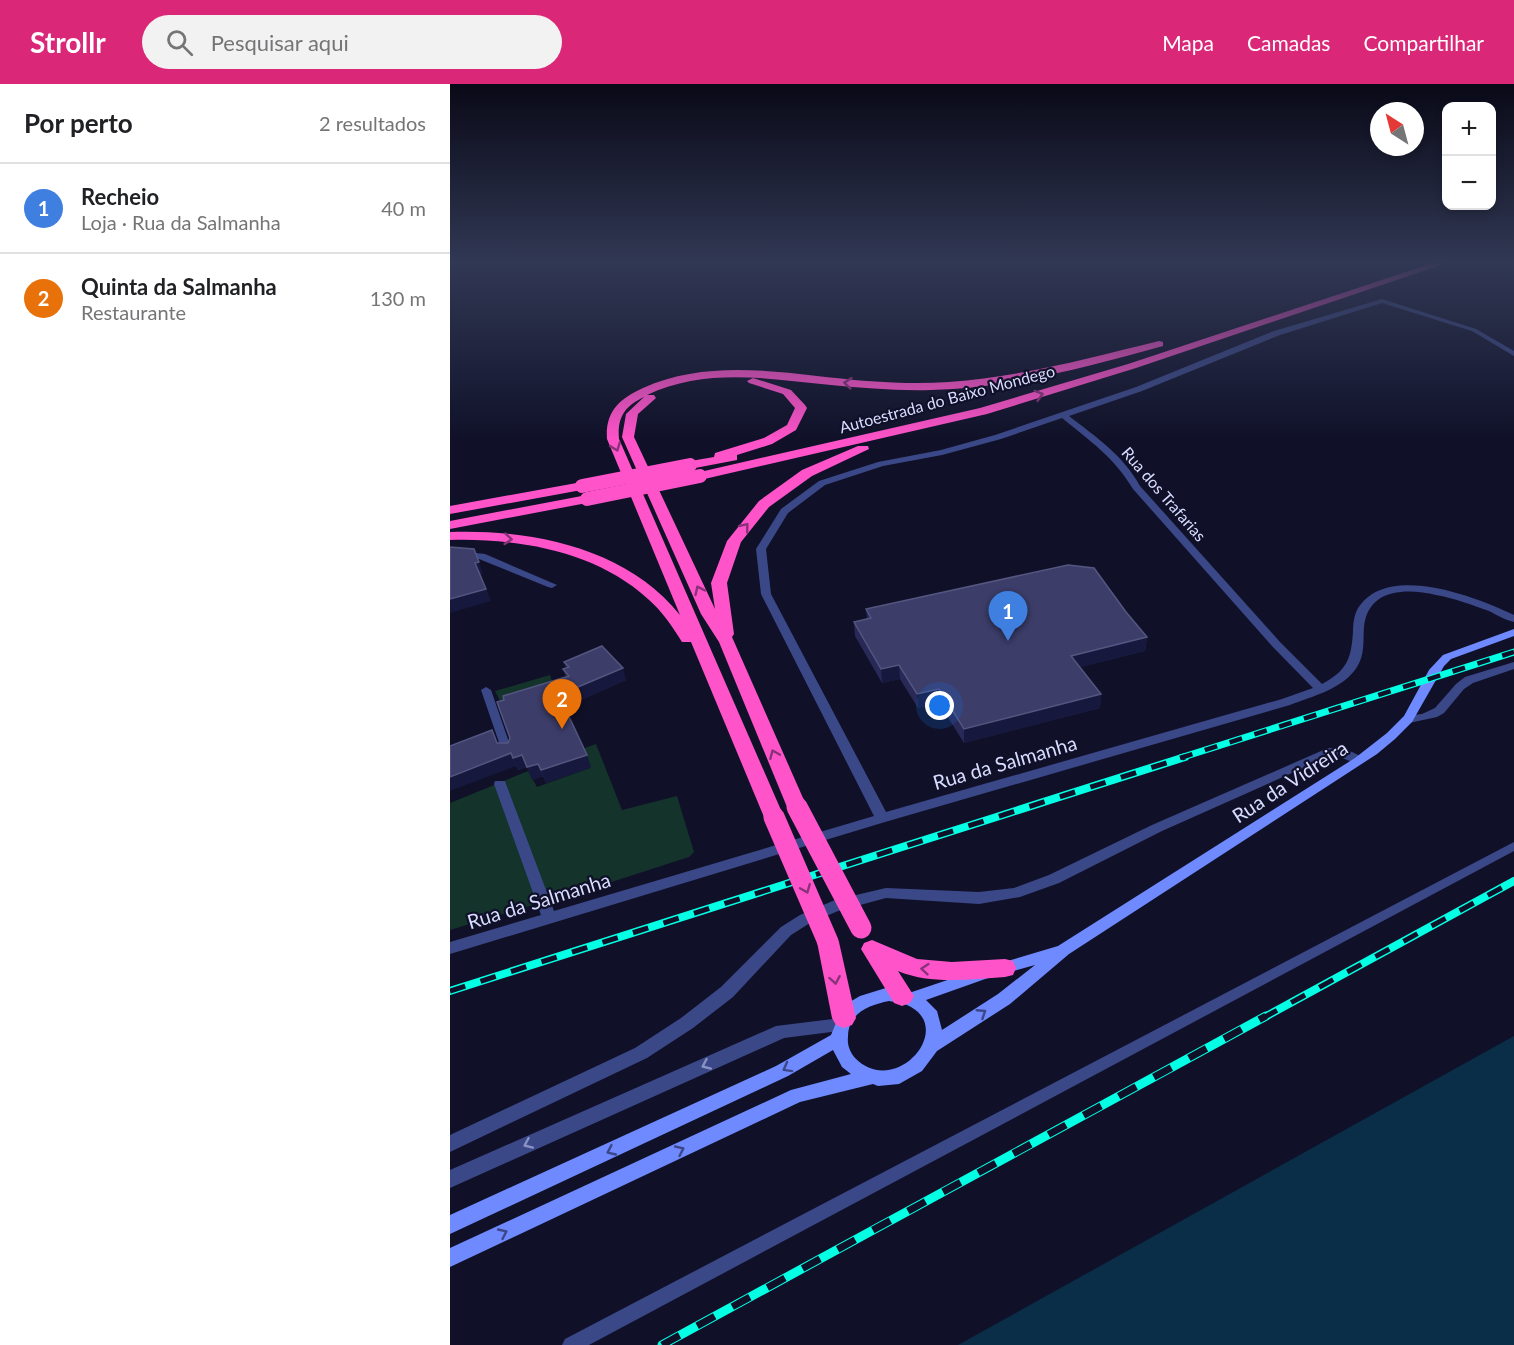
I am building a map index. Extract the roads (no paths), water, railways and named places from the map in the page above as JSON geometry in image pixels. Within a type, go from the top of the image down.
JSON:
[{"type":"highway","points":[[1204,330],[1230,322]]},
{"type":"highway","name":"Autoestrada do Baixo Mondego","points":[[450,510],[700,476],[983,411],[1132,366],[1265,322]]},
{"type":"highway","name":"Autoestrada do Baixo Mondego","points":[[450,525],[585,492],[690,465],[851,433],[968,403],[1118,359],[1165,342],[1061,370],[1016,379],[959,385],[896,386],[754,373],[718,373],[678,379],[646,390],[621,405],[611,422],[613,439],[711,672]]},
{"type":"highway","points":[[690,465],[768,441],[792,427],[801,408],[786,392],[754,381],[718,380],[683,385],[656,394],[635,408],[628,421],[628,437],[709,614],[727,642],[797,807],[873,950],[906,997]]},
{"type":"highway","points":[[727,642],[719,583],[734,541],[764,504],[807,472],[850,454],[983,411]]},
{"type":"highway","points":[[450,536],[516,539],[568,550],[611,567],[647,590],[675,619],[711,672],[828,942],[841,1027]]},
{"type":"highway","points":[[873,950],[915,968],[952,971],[1005,968]]},
{"type":"street","points":[[882,818],[766,594],[761,549],[784,511],[822,483],[881,464],[942,452],[1063,415],[1139,389],[1277,333],[1314,322]]},
{"type":"street","points":[[1448,322],[1474,330],[1514,354]]},
{"type":"street","name":"Rua dos Trafarias","points":[[1063,415],[1130,473],[1143,495],[1276,644],[1321,689]]},
{"type":"street","points":[[450,554],[481,556],[552,585]]},
{"type":"street","name":"Rua da Salmanha","points":[[450,948],[882,818],[1286,702],[1321,689],[1336,681],[1349,670],[1358,647],[1361,612],[1375,597],[1388,591],[1405,589],[1445,592],[1487,606],[1514,619]]},
{"type":"street","name":"Rua da Vidreira","points":[[1064,950],[1359,761],[1390,738],[1409,719],[1422,699],[1431,672],[1437,664],[1447,657],[1514,632]]},
{"type":"street","points":[[1409,719],[1436,715],[1443,710],[1456,691],[1470,680],[1514,665]]},
{"type":"street","points":[[450,1144],[641,1053],[687,1023],[727,992],[786,931],[805,919],[835,906],[886,893],[979,898],[1015,893],[1054,879],[1157,828],[1328,752],[1348,754],[1359,761]]},
{"type":"street","points":[[500,784],[549,918]]},
{"type":"street","points":[[450,1225],[782,1071],[841,1027],[863,1001],[876,996],[906,997],[1064,950]]},
{"type":"street","points":[[933,1046],[1004,999],[1064,950]]},
{"type":"street","points":[[450,1258],[797,1095],[871,1077],[886,1078],[902,1075],[916,1068],[933,1046],[935,1031],[931,1018],[923,1006],[906,997]]},
{"type":"street","points":[[841,1027],[840,1052],[858,1071],[871,1077]]},
{"type":"street","points":[[450,1179],[782,1031],[841,1027]]},
{"type":"lane","points":[[486,690],[507,751]]},
{"type":"lane","points":[[571,1345],[1514,846]]},
{"type":"water","points":[[1514,1036],[1514,1345],[958,1345]]},
{"type":"railway","points":[[1180,758],[1514,652]]},
{"type":"railway","points":[[450,991],[1185,757]]},
{"type":"railway","points":[[1263,1018],[1514,881]]},
{"type":"railway","points":[[662,1345],[1266,1016]]},
{"type":"place","name":"Recheio","points":[[1008,641]]},
{"type":"place","name":"Quinta da Salmanha","points":[[562,729]]}]
